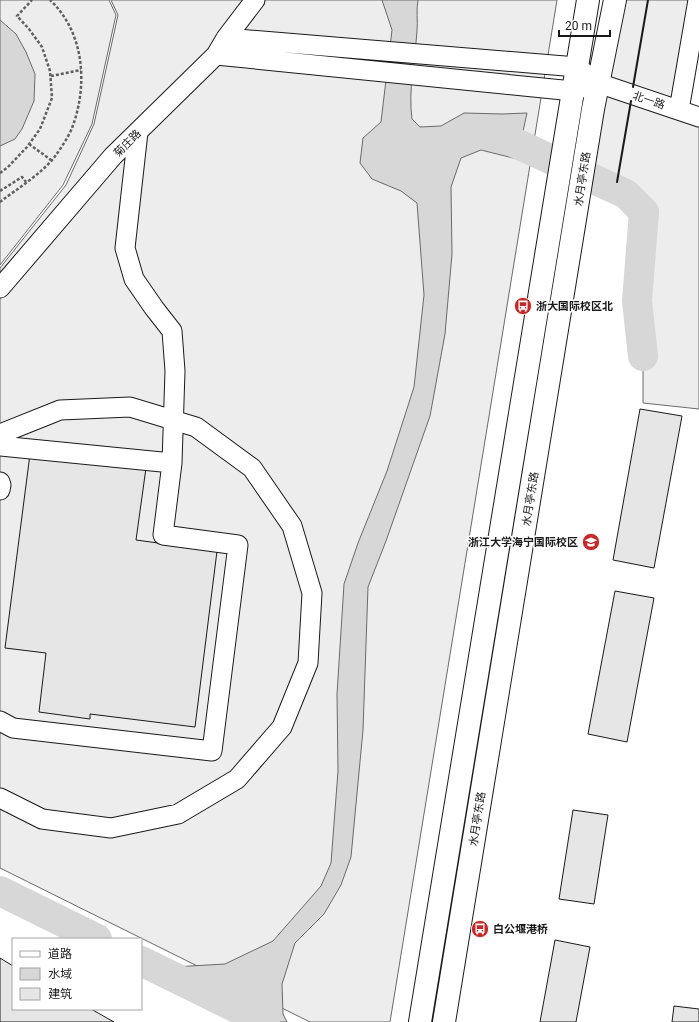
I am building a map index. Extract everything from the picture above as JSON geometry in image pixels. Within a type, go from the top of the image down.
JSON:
[{"type":"main road","name":"水月亭东路","points":[[420,1022],[588,0]]},
{"type":"main road","name":"水月亭东路","points":[[444,1022],[593,109],[615,0]]},
{"type":"street","name":"菊庄路","points":[[0,288],[113,156],[216,55],[226,38],[255,0]]},
{"type":"street","points":[[679,110],[698,0]]},
{"type":"street","points":[[226,38],[577,67]]},
{"type":"street","points":[[216,55],[462,80],[572,99],[598,83]]},
{"type":"street","name":"北一路","points":[[577,67],[598,83],[699,117]]},
{"type":"street","points":[[0,721],[14,728],[212,751],[238,545],[163,536],[172,463],[175,371],[172,331],[134,279],[125,248],[138,132]]},
{"type":"street","points":[[0,434],[60,410],[130,407],[196,427],[252,468],[292,526],[312,593],[308,663],[282,727],[237,779],[178,814],[111,828],[42,819],[0,798]]},
{"type":"street","points":[[0,446],[172,463]]},
{"type":"street","points":[[0,482],[0,490]]},
{"type":"path","points":[[0,173],[8,167],[29,144],[40,129],[52,98],[50,71],[42,46],[17,16],[32,0]]},
{"type":"path","points":[[0,202],[44,168],[56,155],[72,130],[79,105],[82,80],[80,55],[74,35],[64,17],[50,0]]},
{"type":"path","points":[[50,76],[81,70]]},
{"type":"path","points":[[29,144],[51,160]]},
{"type":"path","points":[[0,190],[22,177],[26,182]]},
{"type":"shaded area","points":[[0,0],[109,0],[116,15],[92,124],[63,185],[0,265]]},
{"type":"shaded area","points":[[111,0],[557,0],[390,1022],[310,1022],[0,868],[0,268],[66,185],[94,124],[118,15]]},
{"type":"shaded area","points":[[611,0],[698,0],[679,110],[699,117],[699,409],[643,403],[643,356],[656,220],[641,192],[584,168]]},
{"type":"water","points":[[382,0],[418,0],[411,108],[412,119],[420,127],[441,126],[464,113],[527,113],[517,159],[481,150],[461,158],[451,187],[452,254],[445,334],[430,416],[386,541],[368,587],[363,730],[351,857],[341,885],[324,914],[295,943],[282,984],[283,1014],[287,1022],[265,1022],[156,968],[225,964],[273,941],[321,886],[331,863],[338,771],[337,694],[344,584],[358,543],[387,471],[414,387],[424,295],[417,203],[401,191],[372,179],[360,163],[363,138],[381,122],[392,30]]},
{"type":"water","points":[[0,20],[16,34],[26,52],[35,74],[34,101],[22,129],[15,139],[0,146]]},
{"type":"building","points":[[640,409],[682,416],[654,568],[613,560]]},
{"type":"building","points":[[30,454],[146,468],[136,540],[217,551],[195,727],[90,714],[90,719],[39,712],[46,653],[5,648]]},
{"type":"building","points":[[615,591],[654,598],[627,742],[588,734]]},
{"type":"building","points":[[573,810],[608,815],[594,904],[559,899]]},
{"type":"building","points":[[555,940],[590,947],[576,1022],[540,1022]]},
{"type":"building","points":[[0,958],[12,965],[12,1010],[93,1010],[114,1022],[0,1022]]},
{"type":"building","points":[[674,1006],[699,1009],[699,1022],[672,1022]]},
{"type":"waterway","points":[[481,134],[498,135],[626,194],[644,212],[637,301],[643,356]]},
{"type":"waterway","points":[[0,891],[95,938]]},
{"type":"waterway","points":[[142,961],[265,1022]]},
{"type":"wall","points":[[633,87],[648,0]]},
{"type":"wall","points":[[617,182],[631,101]]},
{"type":"place","name":"浙大国际校区北","points":[[523,306]]},
{"type":"place","name":"浙江大学海宁国际校区","points":[[591,542]]},
{"type":"place","name":"白公堰港桥","points":[[480,929]]}]
